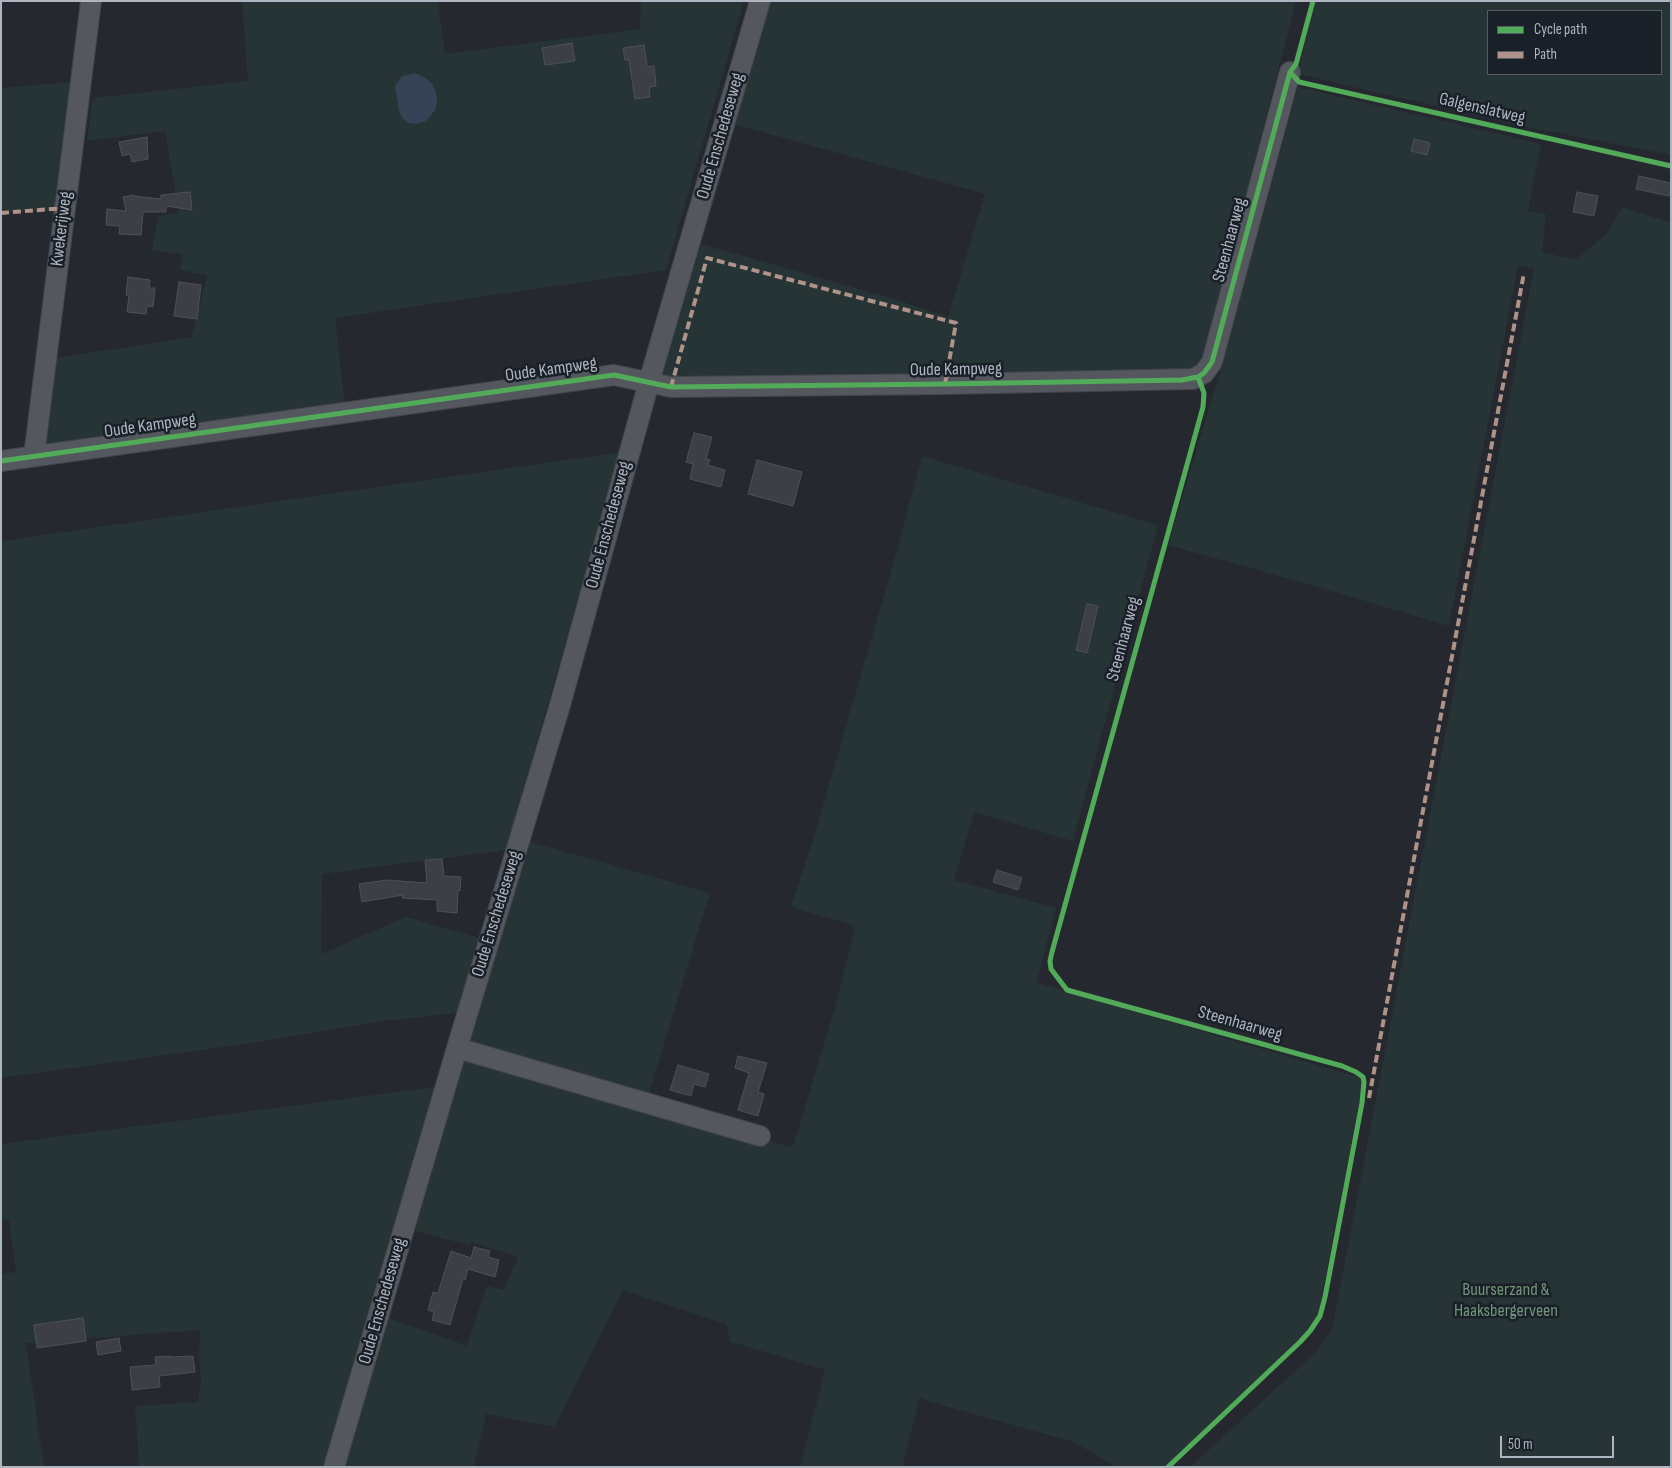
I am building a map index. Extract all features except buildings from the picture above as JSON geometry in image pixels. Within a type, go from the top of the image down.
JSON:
[{"type":"street","name":"Kwekerijweg","points":[[34,456],[91,1]]},
{"type":"street","name":"Oude Enschedeseweg","points":[[334,1467],[456,1048],[560,705],[649,382],[760,1]]},
{"type":"street","name":"Steenhaarweg","points":[[1198,377],[1204,373],[1212,362],[1290,72]]},
{"type":"street","name":"Oude Kampweg","points":[[1,461],[614,375],[671,387],[1182,380],[1198,377]]},
{"type":"street","points":[[456,1048],[760,1136]]},
{"type":"green space","points":[[242,1],[438,1],[445,54],[640,29],[641,1],[744,1],[666,270],[335,318],[345,404],[46,446],[55,358],[192,337],[207,275],[180,270],[182,254],[152,251],[158,216],[179,213],[165,131],[87,141],[93,98],[248,81]],"holes":[[[399,79],[436,93],[435,110],[398,104],[395,86]]]},
{"type":"green space","points":[[769,1],[1296,1],[1202,364],[1198,369],[662,379],[662,371],[701,244],[891,298],[948,317],[985,194],[734,124]]},
{"type":"green space","points":[[1316,1],[1671,1],[1671,155],[1522,126],[1298,74]]},
{"type":"green space","points":[[73,82],[57,210],[1,213],[1,88]]},
{"type":"green space","name":"Buurserzand & Haaksbergerveen","points":[[1298,87],[1541,144],[1528,211],[1546,214],[1542,252],[1576,260],[1607,233],[1622,207],[1669,222],[1671,220],[1671,1467],[1190,1467],[1315,1353],[1332,1330],[1534,268],[1518,266],[1449,626],[1168,545],[1225,356]]},
{"type":"green space","points":[[622,452],[506,850],[322,874],[321,954],[406,917],[479,938],[457,1013],[384,1021],[252,1043],[1,1078],[1,541]]},
{"type":"green space","points":[[922,456],[1158,525],[1073,841],[974,812],[954,880],[1056,908],[1037,980],[1038,983],[1364,1079],[1317,1320],[1283,1361],[1166,1467],[1116,1467],[1074,1442],[927,1401],[920,1397],[902,1467],[800,1467],[825,1370],[732,1342],[726,1324],[623,1290],[555,1427],[486,1414],[474,1467],[345,1467],[389,1318],[467,1346],[487,1286],[504,1290],[518,1257],[471,1242],[469,1245],[415,1231],[464,1062],[470,1058],[790,1147],[794,1144],[836,1004],[855,926],[791,907],[813,840],[896,554]]},
{"type":"green space","points":[[527,841],[710,893],[649,1093],[473,1043],[470,1040]]},
{"type":"green space","points":[[435,1087],[326,1467],[139,1467],[135,1406],[198,1402],[201,1382],[200,1330],[26,1343],[44,1467],[1,1467],[1,1274],[16,1272],[9,1220],[1,1221],[1,1144]]},
{"type":"water","points":[[415,73],[427,79],[433,85],[437,103],[435,110],[426,121],[416,124],[408,123],[402,118],[395,86],[403,76]]},
{"type":"marked path","points":[[1,213],[65,208]]},
{"type":"marked path","points":[[671,387],[707,258],[956,323],[945,384]]},
{"type":"marked path","points":[[1369,1098],[1524,273]]},
{"type":"cycle path","points":[[1,461],[614,375],[671,387],[1182,380],[1198,377],[1204,373],[1212,362],[1290,72],[1296,64],[1313,1]]},
{"type":"cycle path","name":"Galgenslatweg","points":[[1290,72],[1299,82],[1671,166]]},
{"type":"cycle path","points":[[1168,1467],[1300,1342],[1320,1316],[1362,1103],[1364,1082],[1363,1077],[1342,1066],[1067,990],[1051,969],[1052,952],[1203,407],[1204,393],[1198,377]]}]
